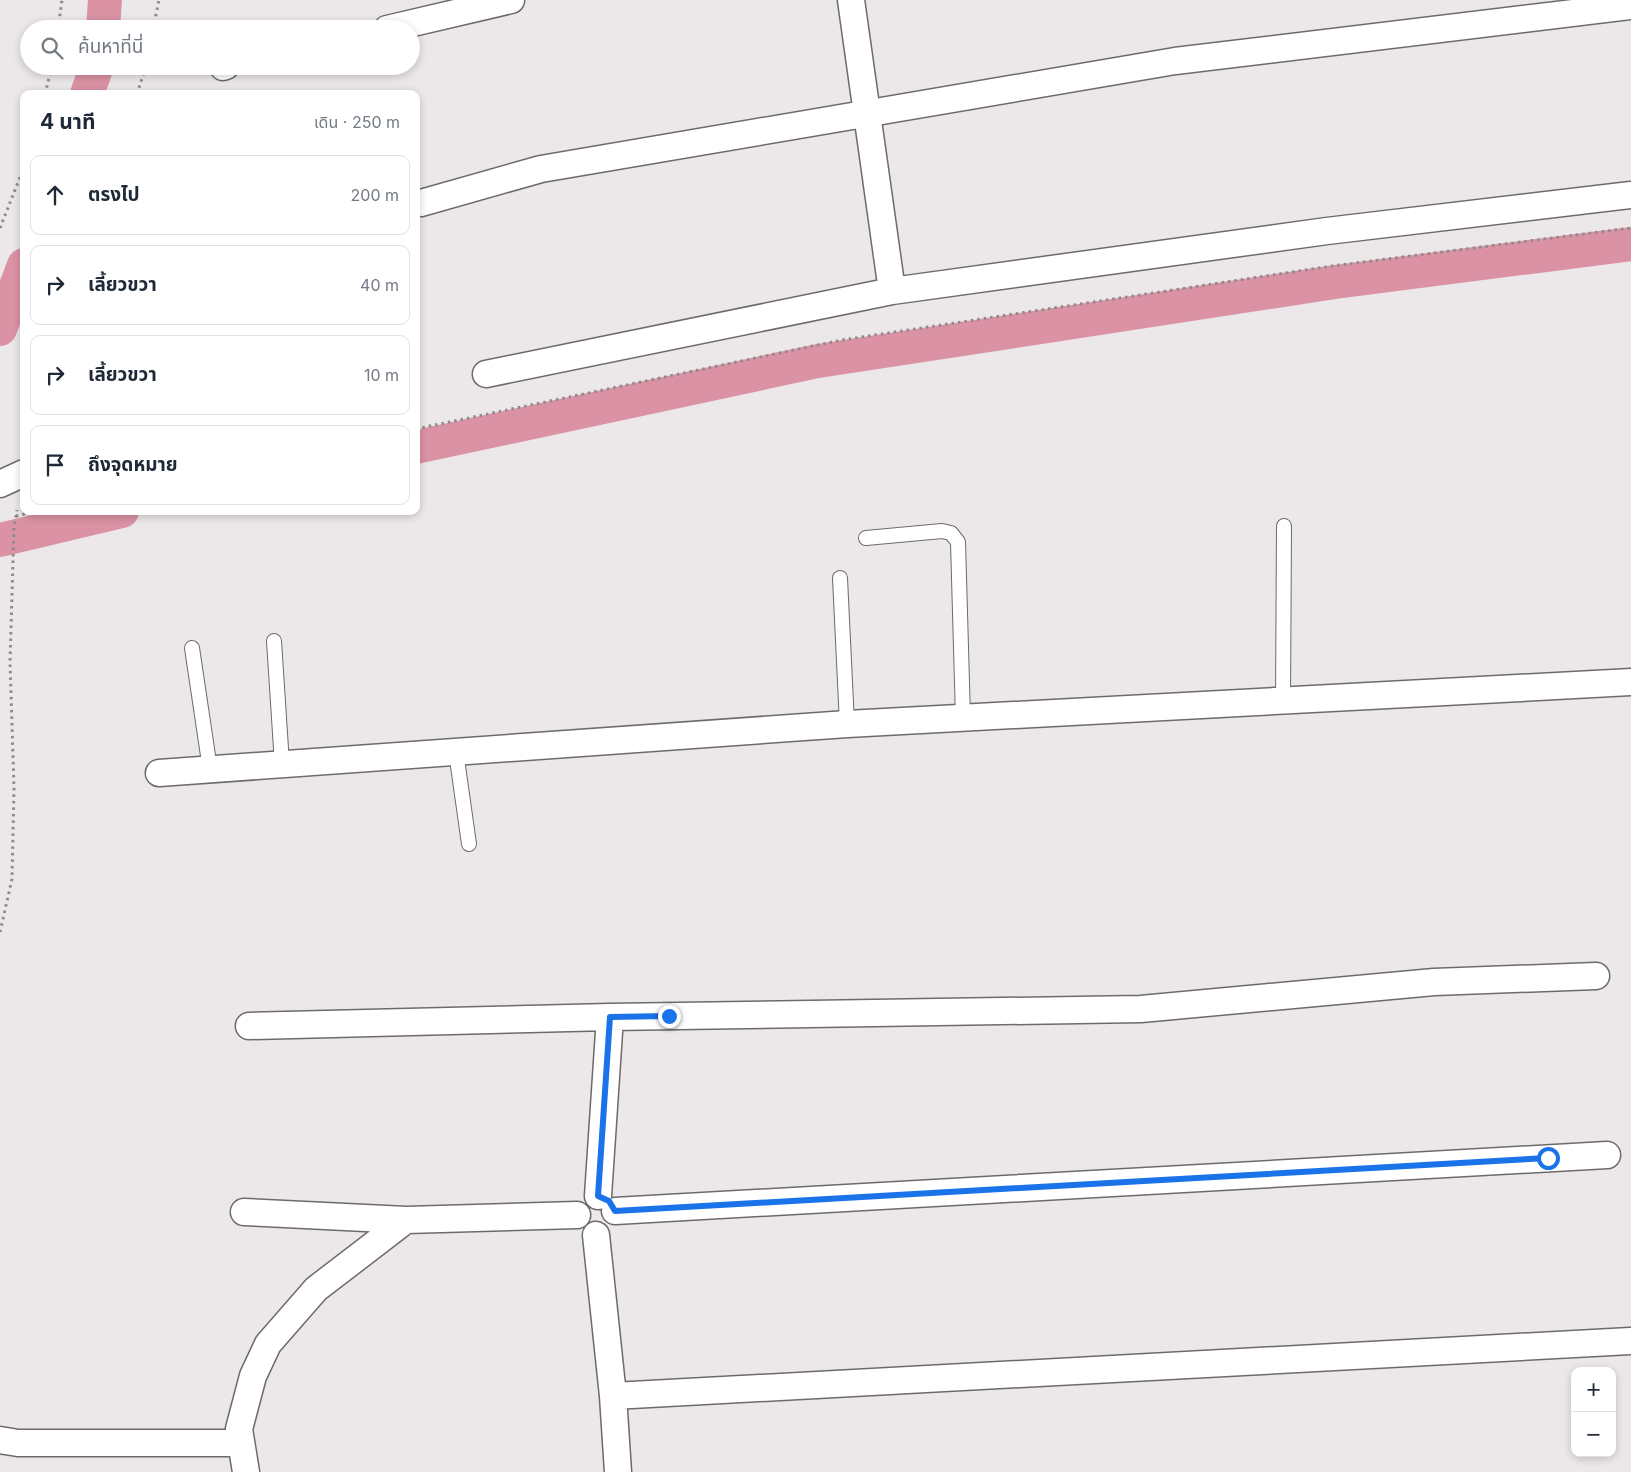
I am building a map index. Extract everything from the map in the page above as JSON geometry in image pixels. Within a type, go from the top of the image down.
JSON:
[{"type":"street","points":[[420,21],[511,0]]},
{"type":"street","points":[[852,0],[866,114],[892,291]]},
{"type":"street","points":[[420,208],[541,169],[1175,62],[1631,6]]},
{"type":"street","points":[[486,374],[892,291],[1327,231],[1631,195]]},
{"type":"street","points":[[0,484],[20,475]]},
{"type":"street","points":[[158,773],[847,724],[1631,682]]},
{"type":"street","points":[[249,1026],[610,1017],[1141,1009],[1434,982],[1596,976]]},
{"type":"street","points":[[610,1017],[607,1204],[615,1223],[608,1232],[596,1235],[584,1231],[577,1215],[582,1204],[592,1197],[607,1204],[1607,1155]]},
{"type":"street","points":[[244,1212],[406,1220],[577,1215]]},
{"type":"street","points":[[246,1472],[240,1443],[240,1429],[253,1376],[268,1344],[316,1289],[406,1220]]},
{"type":"street","points":[[596,1235],[613,1396],[618,1472]]},
{"type":"street","points":[[613,1396],[1630,1340]]},
{"type":"street","points":[[9,1441],[240,1443]]},
{"type":"lane","points":[[1283,701],[1284,526]]},
{"type":"lane","points":[[866,538],[942,531],[951,533],[958,542],[963,718]]},
{"type":"lane","points":[[840,578],[847,724]]},
{"type":"lane","points":[[274,641],[282,764]]},
{"type":"lane","points":[[192,648],[210,769]]},
{"type":"lane","points":[[456,752],[469,844]]},
{"type":"path","points":[[59,20],[62,0]]},
{"type":"path","points":[[155,20],[159,0]]},
{"type":"path","points":[[46,90],[50,75]]},
{"type":"path","points":[[138,90],[143,75]]},
{"type":"path","points":[[0,228],[20,177]]},
{"type":"path","points":[[420,427],[842,340],[1332,266],[1631,228]]},
{"type":"path","points":[[0,932],[12,879],[14,788],[10,662],[17,507]]},
{"type":"path","points":[[16,516],[20,515]]},
{"type":"waterway","points":[[104,20],[105,0]]},
{"type":"waterway","points":[[88,90],[94,75]]},
{"type":"waterway","points":[[420,446],[818,361],[1335,282],[1631,244]]},
{"type":"waterway","points":[[0,329],[20,276]]},
{"type":"waterway","points":[[0,540],[105,515]]},
{"type":"route","points":[[669,1016],[610,1017],[598,1196],[609,1201],[615,1211],[1548,1158]]}]
